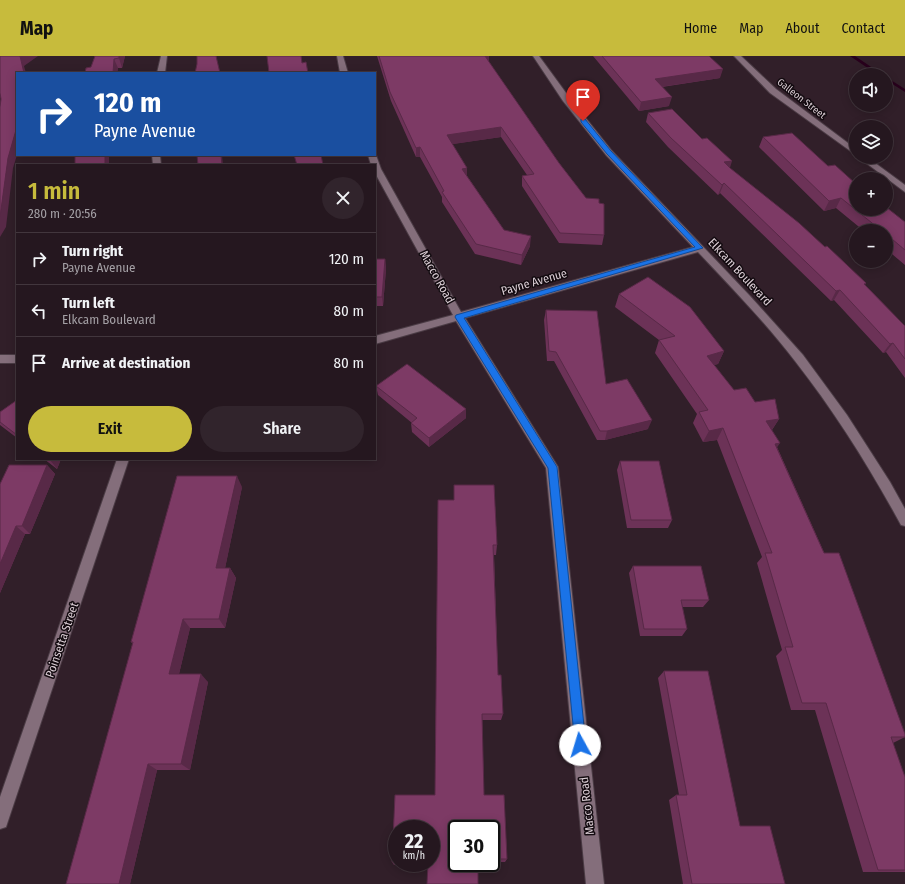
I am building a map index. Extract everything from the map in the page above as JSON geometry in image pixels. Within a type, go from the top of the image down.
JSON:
[{"type":"street","points":[[161,72],[164,56]]},
{"type":"street","points":[[340,56],[344,72]]},
{"type":"street","name":"Elkcam Boulevard","points":[[536,56],[566,99],[609,153],[747,298],[799,358],[844,418],[886,486],[905,521]]},
{"type":"street","name":"Galleon Street","points":[[737,56],[773,91],[849,148]]},
{"type":"street","points":[[871,164],[905,190]]},
{"type":"street","name":"Macco Road","points":[[376,166],[459,317],[552,467],[594,884]]},
{"type":"street","name":"Payne Avenue","points":[[376,340],[700,248]]},
{"type":"street","points":[[0,359],[16,359]]},
{"type":"street","name":"Poinsetta Street","points":[[0,821],[123,460]]},
{"type":"building","points":[[0,56],[20,56],[24,72],[16,72],[16,130],[8,158],[0,217],[1,99]]},
{"type":"building","points":[[95,56],[119,56],[119,58],[114,59],[113,72],[85,72],[86,68],[91,67]]},
{"type":"building","points":[[197,56],[216,56],[220,72],[195,72]]},
{"type":"building","points":[[267,56],[301,56],[302,63],[306,62],[308,72],[269,72]]},
{"type":"building","points":[[379,56],[485,56],[559,163],[586,198],[599,199],[599,203],[604,204],[604,235],[560,233],[522,176],[534,174],[501,127],[447,135],[467,168],[462,169],[504,230],[531,236],[522,255],[476,244],[442,192],[444,191],[420,147],[416,148],[390,92]]},
{"type":"building","points":[[602,56],[709,56],[723,69],[655,79],[672,97],[641,102]]},
{"type":"building","points":[[672,109],[702,139],[707,138],[732,161],[724,162],[730,168],[799,223],[825,247],[827,246],[866,283],[864,284],[905,326],[905,359],[893,343],[890,344],[840,290],[836,291],[724,183],[722,185],[671,138],[648,113]]},
{"type":"building","points":[[792,133],[828,166],[835,165],[849,178],[849,204],[841,198],[829,201],[763,137]]},
{"type":"building","points":[[75,156],[105,156],[105,164],[75,164]]},
{"type":"building","points":[[197,156],[221,156],[222,164],[198,164]]},
{"type":"building","points":[[294,156],[321,156],[323,164],[297,164]]},
{"type":"building","points":[[893,213],[905,222],[905,250],[893,240],[893,224],[873,224],[863,216],[893,216]]},
{"type":"building","points":[[376,259],[385,259],[382,297],[376,297]]},
{"type":"building","points":[[648,277],[690,307],[724,351],[707,356],[734,390],[746,388],[755,402],[775,399],[779,419],[766,421],[780,443],[775,444],[824,553],[839,553],[905,734],[905,737],[891,737],[905,777],[905,870],[878,870],[826,703],[802,703],[785,647],[793,647],[765,553],[772,553],[723,428],[709,431],[699,412],[708,410],[659,340],[675,336],[619,294]]},
{"type":"building","points":[[546,310],[597,311],[606,384],[627,379],[652,420],[607,431],[600,431],[556,352],[549,351]]},
{"type":"building","points":[[407,364],[466,409],[429,438],[411,423],[417,418],[376,386]]},
{"type":"building","points":[[16,401],[16,434],[0,422],[0,412]]},
{"type":"building","points":[[620,461],[659,461],[672,520],[631,520]]},
{"type":"building","points":[[9,465],[47,465],[22,526],[16,526],[0,564],[0,484]]},
{"type":"building","points":[[177,476],[237,476],[216,568],[230,568],[219,619],[183,619],[169,674],[201,674],[181,764],[148,764],[119,884],[66,884],[133,642],[131,642]]},
{"type":"building","points":[[454,485],[494,485],[497,545],[493,545],[498,675],[501,675],[503,714],[482,714],[484,795],[504,795],[507,859],[500,859],[500,820],[448,820],[448,872],[478,872],[478,884],[427,884],[428,872],[440,872],[440,820],[394,820],[395,795],[435,795],[438,500],[454,500]]},
{"type":"building","points":[[633,566],[701,566],[709,600],[681,600],[687,629],[644,629]]},
{"type":"building","points":[[664,671],[708,671],[740,826],[770,826],[785,884],[692,884],[676,795],[687,795]]},
{"type":"waterway","points":[[852,56],[870,68]]},
{"type":"waterway","points":[[893,83],[905,91]]},
{"type":"route","points":[[580,745],[552,467],[459,317],[700,248],[609,153],[583,121]]}]
